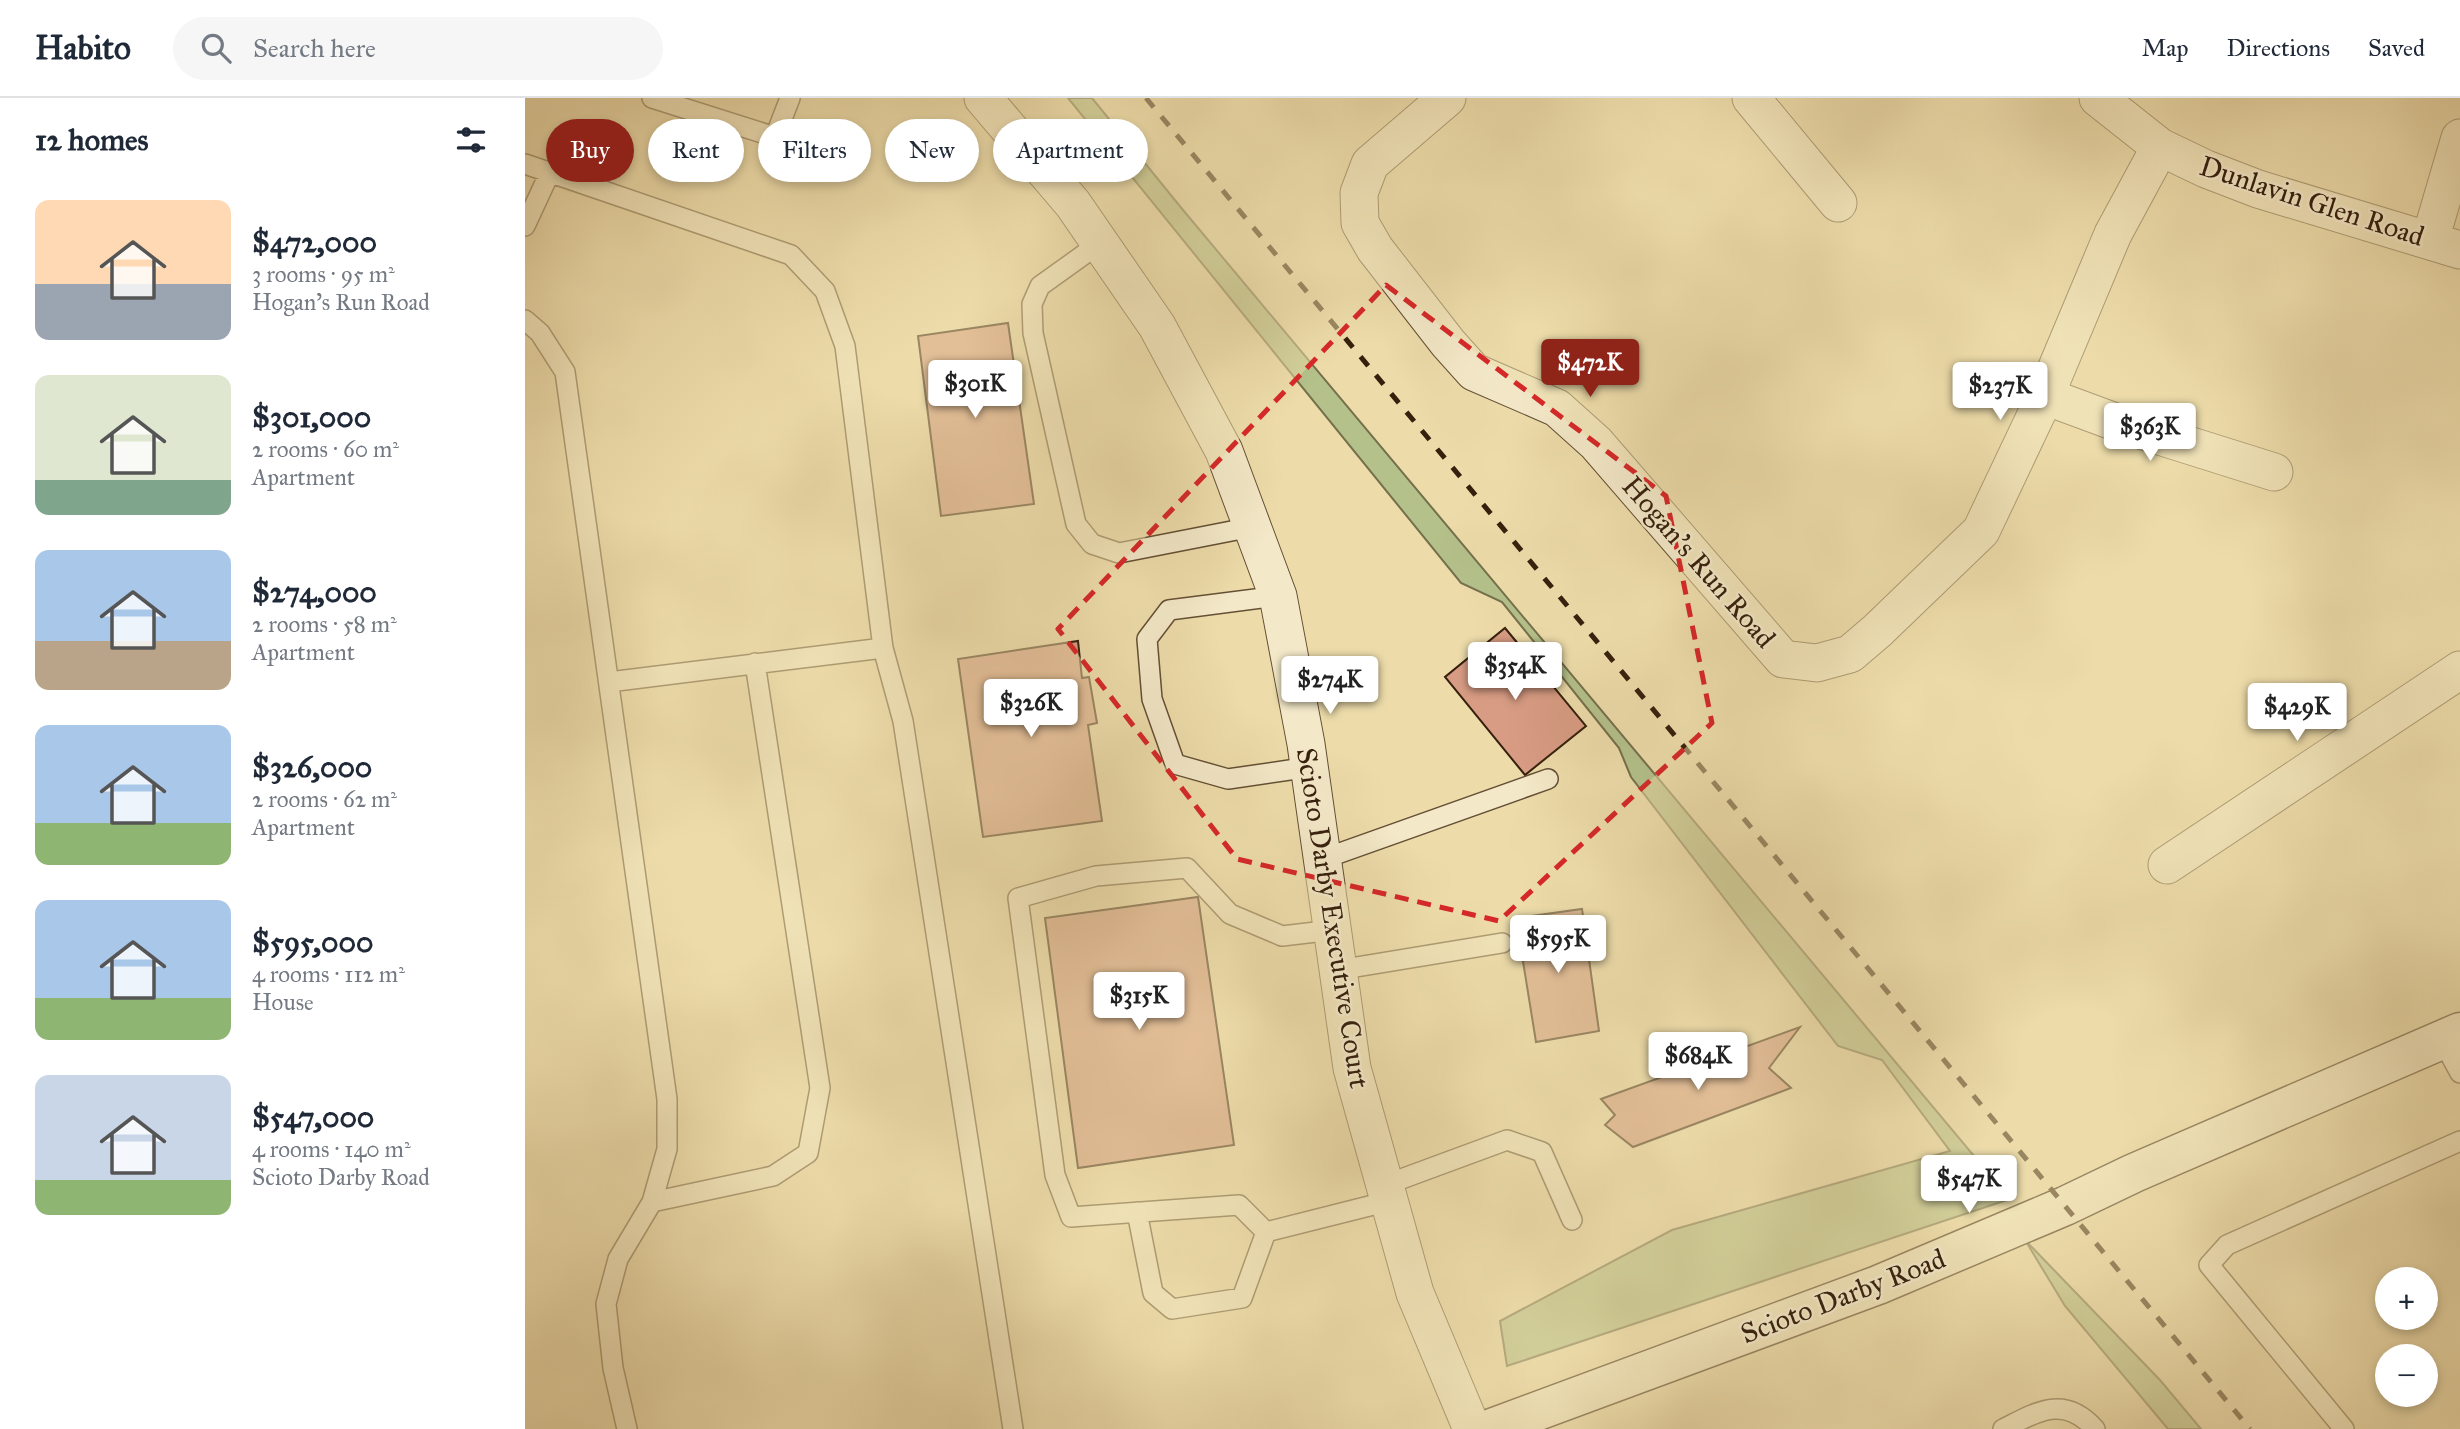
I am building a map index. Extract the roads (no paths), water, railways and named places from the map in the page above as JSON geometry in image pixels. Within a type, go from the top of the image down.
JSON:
[{"type":"main road","name":"Scioto Darby Road","points":[[1489,1429],[1878,1285],[2451,1036]]},
{"type":"street","name":"Scioto Darby Executive Court","points":[[983,98],[1073,204],[1157,326],[1224,451],[1278,596],[1310,767],[1352,1068],[1415,1293],[1472,1429]]},
{"type":"street","name":"Hogan's Run Road","points":[[1447,98],[1370,164],[1359,193],[1360,223],[1375,249],[1474,372],[1557,408],[1596,443],[1783,659],[1817,663],[1850,653],[1877,631],[1981,531],[2045,396],[2113,234],[2159,147]]},
{"type":"street","points":[[1751,98],[1838,203]]},
{"type":"street","name":"Dunlavin Glen Road","points":[[2098,98],[2159,147],[2206,169],[2257,189],[2445,245]]},
{"type":"street","points":[[2445,245],[2460,138]]},
{"type":"street","points":[[2045,396],[2274,472]]},
{"type":"street","points":[[2167,864],[2460,670]]},
{"type":"lane","points":[[652,98],[775,137],[790,98]]},
{"type":"lane","points":[[525,164],[546,171]]},
{"type":"lane","points":[[525,226],[546,181]]},
{"type":"lane","points":[[579,182],[791,255],[825,291],[845,345],[883,648],[903,720],[1013,1429]]},
{"type":"lane","points":[[1100,243],[1040,286],[1032,304],[1033,333],[1076,524],[1092,544],[1119,553],[1252,527]]},
{"type":"lane","points":[[525,320],[540,333],[565,372],[667,1100],[667,1149],[652,1202],[618,1259],[606,1304],[613,1368],[627,1429]]},
{"type":"lane","points":[[1278,596],[1169,610],[1147,639],[1152,699],[1175,764],[1228,779],[1310,767]]},
{"type":"lane","points":[[609,682],[883,648]]},
{"type":"lane","points":[[652,1202],[773,1176],[809,1153],[820,1088],[755,663]]},
{"type":"lane","points":[[1323,859],[1548,779]]},
{"type":"lane","points":[[1266,1232],[1239,1205],[1071,1217],[1055,1175],[1018,898],[1096,876],[1187,869],[1230,914],[1282,936],[1333,930]]},
{"type":"lane","points":[[1338,970],[1502,943]]},
{"type":"lane","points":[[2451,1036],[2460,1073]]},
{"type":"lane","points":[[1266,1232],[1387,1193],[1507,1140],[1542,1152],[1572,1220]]},
{"type":"lane","points":[[2344,1429],[2209,1265],[2227,1245],[2460,1141]]},
{"type":"lane","points":[[1137,1212],[1153,1293],[1172,1309],[1242,1298],[1266,1232]]},
{"type":"lane","points":[[2003,1429],[2028,1416],[2057,1407],[2085,1418],[2095,1429]]},
{"type":"railway","points":[[1146,98],[2250,1429]]}]
